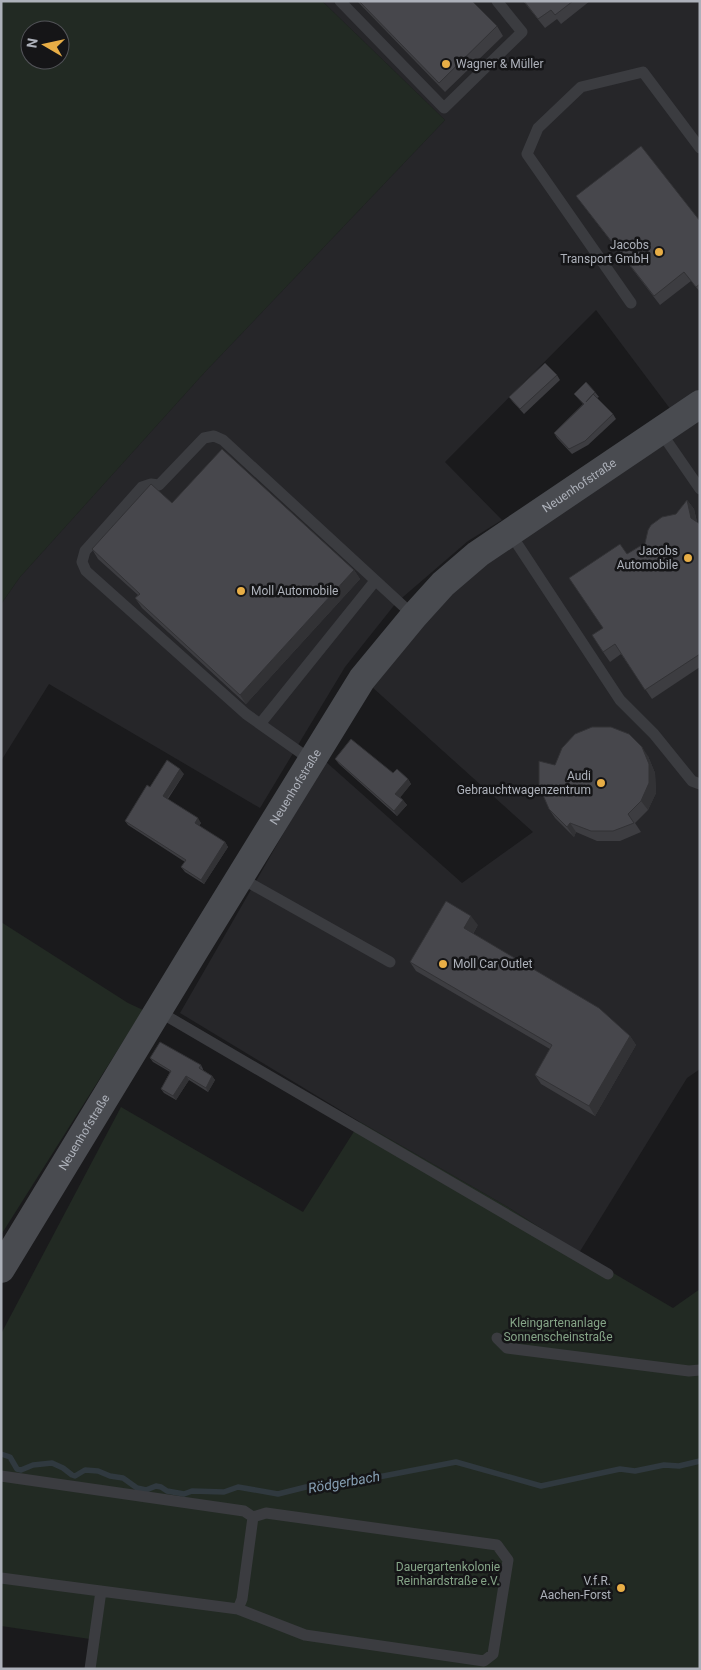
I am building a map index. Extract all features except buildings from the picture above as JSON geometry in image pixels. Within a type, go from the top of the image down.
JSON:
[{"type":"street","name":"Neuenhofstraße","points":[[1,1269],[362,679],[414,616],[444,584],[478,554],[700,404]]},
{"type":"lane","points":[[340,1],[444,108],[522,32],[497,1]]},
{"type":"lane","points":[[631,303],[527,154],[538,128],[581,87],[643,72],[700,148]]},
{"type":"lane","points":[[660,431],[700,489]]},
{"type":"lane","points":[[311,760],[240,709],[86,571],[82,562],[85,551],[142,487],[151,484],[159,485],[204,438],[214,436],[223,440],[414,616]]},
{"type":"lane","points":[[510,533],[620,700],[654,734],[692,781],[700,784]]},
{"type":"lane","points":[[260,724],[375,581]]},
{"type":"lane","points":[[240,877],[390,962]]},
{"type":"lane","points":[[158,1011],[608,1274]]},
{"type":"lane","points":[[497,1338],[508,1348],[689,1371],[700,1370]]},
{"type":"lane","points":[[1,1476],[244,1512],[253,1517],[266,1513],[497,1545],[508,1560],[494,1654],[484,1661],[305,1635],[238,1609],[1,1578]]},
{"type":"lane","points":[[238,1609],[242,1599],[253,1517]]},
{"type":"lane","points":[[90,1669],[101,1591]]},
{"type":"shaded area","points":[[322,1],[700,1],[700,1069],[687,1078],[579,1253],[506,1206],[360,1122],[180,1013],[325,761],[462,883],[533,832],[372,687],[457,583],[686,430],[596,310],[445,462],[502,520],[468,541],[396,603],[345,667],[260,808],[49,684],[1,761],[1,604],[20,577],[204,373],[445,120]]},
{"type":"green space","points":[[1,1],[322,1],[445,120],[204,373],[20,577],[1,604]]},
{"type":"green space","points":[[1,922],[128,1003],[143,1010],[1,1235]]},
{"type":"green space","points":[[121,1107],[303,1212],[360,1122],[506,1206],[579,1253],[673,1308],[700,1289],[700,1669],[85,1669],[90,1639],[1,1626],[1,1334]]},
{"type":"waterway","name":"Rödgerbach","points":[[1,1454],[10,1457],[17,1469],[21,1470],[33,1465],[52,1463],[75,1476],[85,1470],[98,1471],[110,1476],[123,1478],[137,1488],[146,1490],[156,1486],[167,1491],[184,1494],[192,1491],[224,1492],[238,1487],[278,1494],[306,1487],[342,1484],[456,1462],[541,1486],[620,1469],[635,1471],[664,1465],[679,1466],[700,1461]]},
{"type":"place","name":"Wagner & Müller","points":[[446,64]]},
{"type":"place","name":"Jacobs Transport GmbH","points":[[659,252]]},
{"type":"place","name":"Jacobs Automobile","points":[[688,558]]},
{"type":"place","name":"Moll Automobile","points":[[241,591]]},
{"type":"place","name":"Audi Gebrauchtwagenzentrum","points":[[601,783]]},
{"type":"place","name":"Moll Car Outlet","points":[[443,964]]},
{"type":"place","name":"V.f.R. Aachen-Forst","points":[[621,1588]]},
{"type":"park label","name":"Kleingartenanlage Sonnenscheinstraße","points":[[558,1330]]},
{"type":"park label","name":"Dauergartenkolonie Reinhardstraße e.V.","points":[[448,1574]]}]
